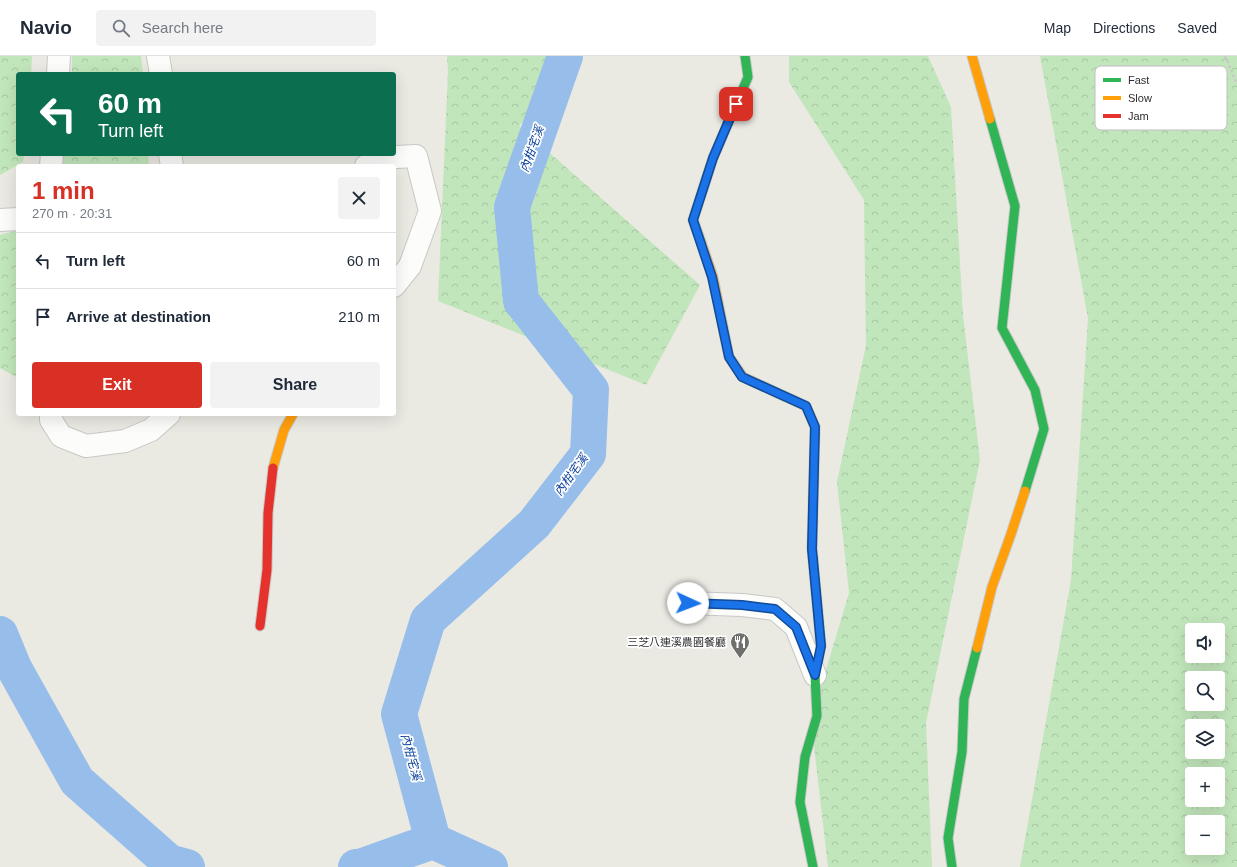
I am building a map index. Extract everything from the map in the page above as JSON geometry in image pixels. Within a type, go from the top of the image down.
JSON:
[{"type":"street","points":[[58,72],[59,56]]},
{"type":"street","points":[[158,56],[161,72]]},
{"type":"street","points":[[745,56],[748,77],[713,158],[693,220],[712,277],[729,357],[742,377],[806,406],[815,427],[812,549],[821,646],[815,675],[817,716],[805,757],[800,802],[814,867]]},
{"type":"street","points":[[952,867],[948,838],[962,752],[964,699],[992,587],[1011,534],[1044,429],[1035,390],[1002,328],[1015,206],[972,56]]},
{"type":"street","points":[[368,164],[376,158],[416,156],[430,211],[410,266],[396,284]]},
{"type":"street","points":[[0,220],[16,219]]},
{"type":"street","points":[[51,416],[51,420],[61,436],[86,446],[125,441],[151,430],[167,416]]},
{"type":"street","points":[[260,626],[266,570],[268,513],[273,466],[284,430],[292,416]]},
{"type":"street","points":[[688,603],[742,605],[775,609],[796,627],[815,675]]},
{"type":"path","points":[[1225,56],[1237,84]]},
{"type":"green space","points":[[0,56],[32,56],[31,72],[16,72],[16,156],[24,156],[23,162],[16,164],[16,166],[0,175]]},
{"type":"green space","points":[[72,56],[141,56],[143,72],[72,72]]},
{"type":"green space","points":[[447,56],[573,56],[574,67],[519,126],[700,285],[646,385],[438,301],[448,71]]},
{"type":"green space","points":[[789,56],[928,56],[951,107],[963,315],[980,460],[926,723],[932,867],[828,867],[811,720],[849,593],[837,482],[866,345],[864,200],[789,82]]},
{"type":"green space","points":[[1040,56],[1237,56],[1237,867],[1020,867],[1071,580],[1088,318]]},
{"type":"green space","points":[[59,156],[148,156],[149,164],[57,164]]},
{"type":"green space","points":[[16,231],[16,377],[0,368],[0,235]]},
{"type":"waterway","name":"內柑宅溪","points":[[433,841],[399,714],[428,620],[534,524],[588,454],[591,390],[521,301],[512,207],[565,56]]},
{"type":"waterway","points":[[0,634],[14,668],[77,781],[169,862],[187,867]]},
{"type":"waterway","points":[[356,867],[363,866],[433,841],[490,867]]},
{"type":"traffic: fast","points":[[701,242],[693,220],[713,158],[748,77],[745,56]]},
{"type":"traffic: fast","points":[[990,119],[1015,206],[1002,328],[1035,390],[1044,429],[1025,491]]},
{"type":"traffic: fast","points":[[813,559],[821,646],[815,675],[817,716],[805,757],[800,802],[813,867]]},
{"type":"traffic: fast","points":[[952,867],[948,838],[962,752],[964,699],[977,648]]},
{"type":"traffic: slow","points":[[972,56],[990,119]]},
{"type":"traffic: slow","points":[[701,242],[713,277],[729,357],[743,377],[784,396]]},
{"type":"traffic: slow","points":[[273,468],[284,430],[292,416]]},
{"type":"traffic: slow","points":[[977,648],[992,587],[1025,491]]},
{"type":"traffic: jam","points":[[784,396],[806,406],[815,427],[813,559]]},
{"type":"traffic: jam","points":[[260,626],[267,570],[268,513],[273,468]]},
{"type":"place","name":"三芝八連溪農園餐廳","points":[[740,659]]},
{"type":"route","points":[[688,603],[742,605],[775,609],[796,627],[815,675],[821,646],[812,549],[815,427],[806,406],[742,377],[729,357],[712,277],[693,220],[713,158],[736,104]]}]
